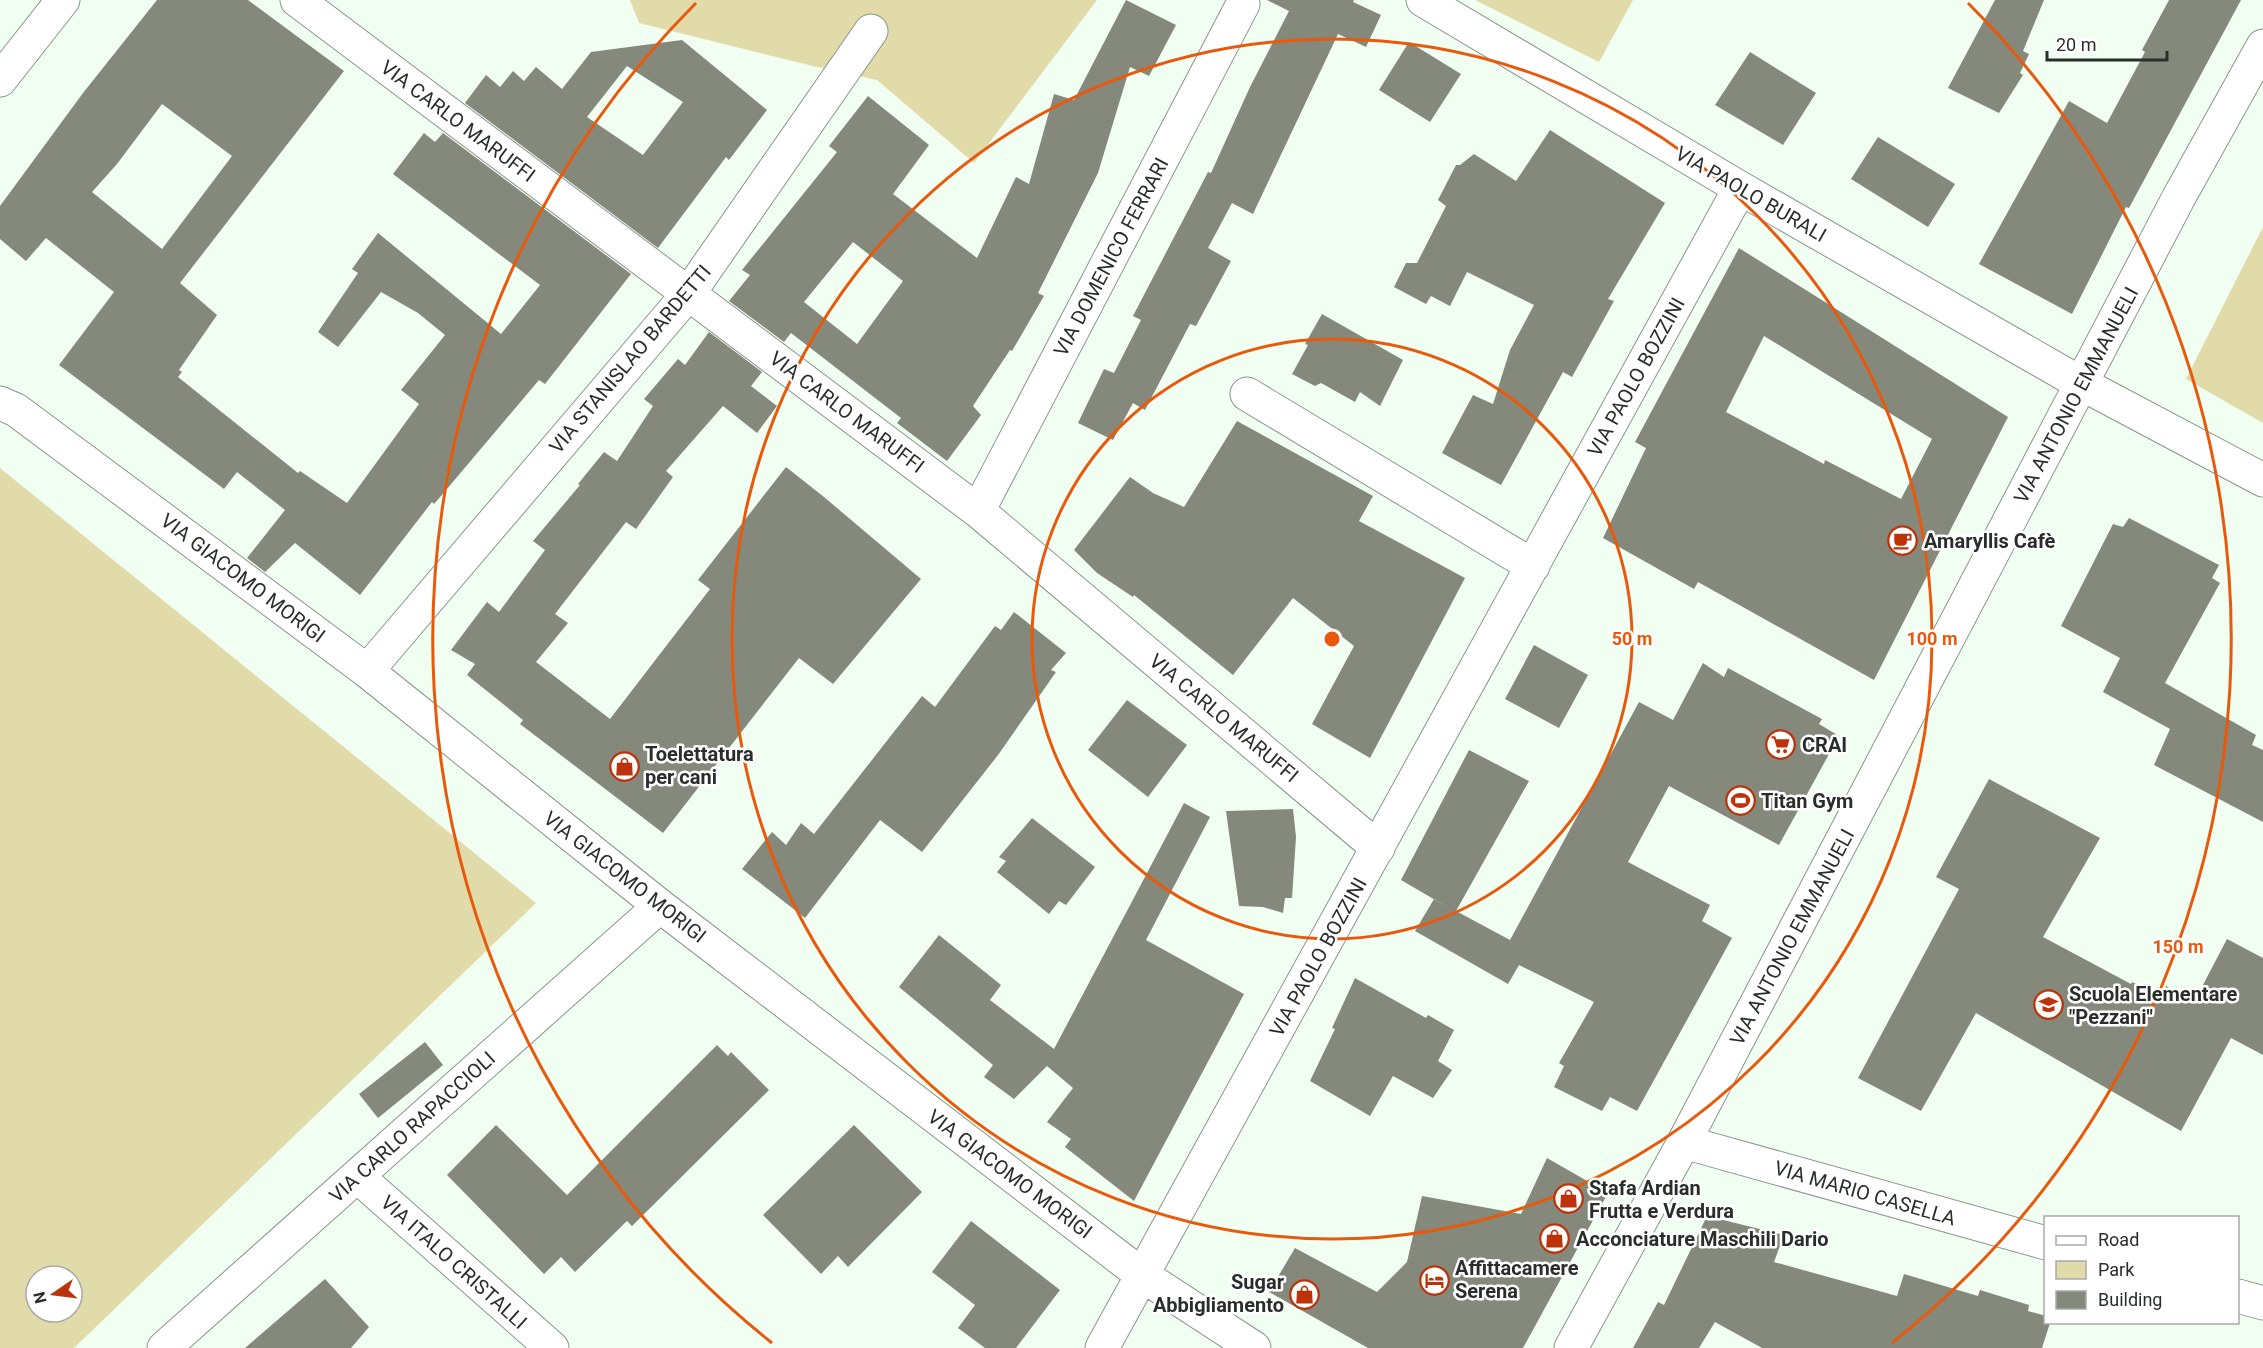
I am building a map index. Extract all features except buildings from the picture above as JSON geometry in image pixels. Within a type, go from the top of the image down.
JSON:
[{"type":"street","points":[[0,80],[63,0]]},
{"type":"street","name":"VIA CARLO MARUFFI","points":[[297,0],[978,511],[1378,848]]},
{"type":"street","name":"VIA PAOLO BURALI","points":[[1423,0],[1740,188],[2082,384],[2263,480]]},
{"type":"street","name":"VIA DOMENICO FERRARI","points":[[978,511],[1243,4]]},
{"type":"street","name":"VIA STANISLAO BARDETTI","points":[[367,671],[689,293],[872,31]]},
{"type":"street","name":"VIA ANTONIO EMMANUELI","points":[[1571,1348],[1684,1142],[2179,197],[2263,46]]},
{"type":"street","name":"VIA PAOLO BOZZINI","points":[[1102,1348],[1740,188]]},
{"type":"street","points":[[1247,394],[1533,566]]},
{"type":"street","name":"VIA GIACOMO MORIGI","points":[[0,403],[16,410],[367,671],[660,906],[1142,1275],[1254,1348]]},
{"type":"street","name":"VIA CARLO RAPACCIOLI","points":[[164,1348],[660,906]]},
{"type":"street","name":"VIA MARIO CASELLA","points":[[1684,1142],[2044,1242]]},
{"type":"street","name":"VIA ITALO CRISTALLI","points":[[357,1176],[552,1348]]},
{"type":"street","points":[[2239,1296],[2263,1303]]},
{"type":"green space","points":[[630,0],[1097,0],[974,163],[877,80],[639,23]]},
{"type":"green space","points":[[1475,0],[1633,0],[1599,62]]},
{"type":"green space","points":[[2263,227],[2263,423],[2186,379]]},
{"type":"green space","points":[[0,468],[536,903],[74,1348],[0,1348]]},
{"type":"place","name":"Amaryllis Cafè","points":[[1903,541]]},
{"type":"place","name":"CRAI","points":[[1781,745]]},
{"type":"place","name":"Toelettatura per cani","points":[[624,766]]},
{"type":"place","name":"Titan Gym","points":[[1740,801]]},
{"type":"place","name":"Scuola Elementare \"Pezzani\"","points":[[2048,1005]]},
{"type":"place","name":"Stafa Ardian Frutta e Verdura","points":[[1568,1199]]},
{"type":"place","name":"Acconciature Maschili Dario","points":[[1555,1239]]},
{"type":"place","name":"Affittacamere Serena","points":[[1434,1280]]},
{"type":"place","name":"Sugar Abbigliamento","points":[[1305,1294]]}]
